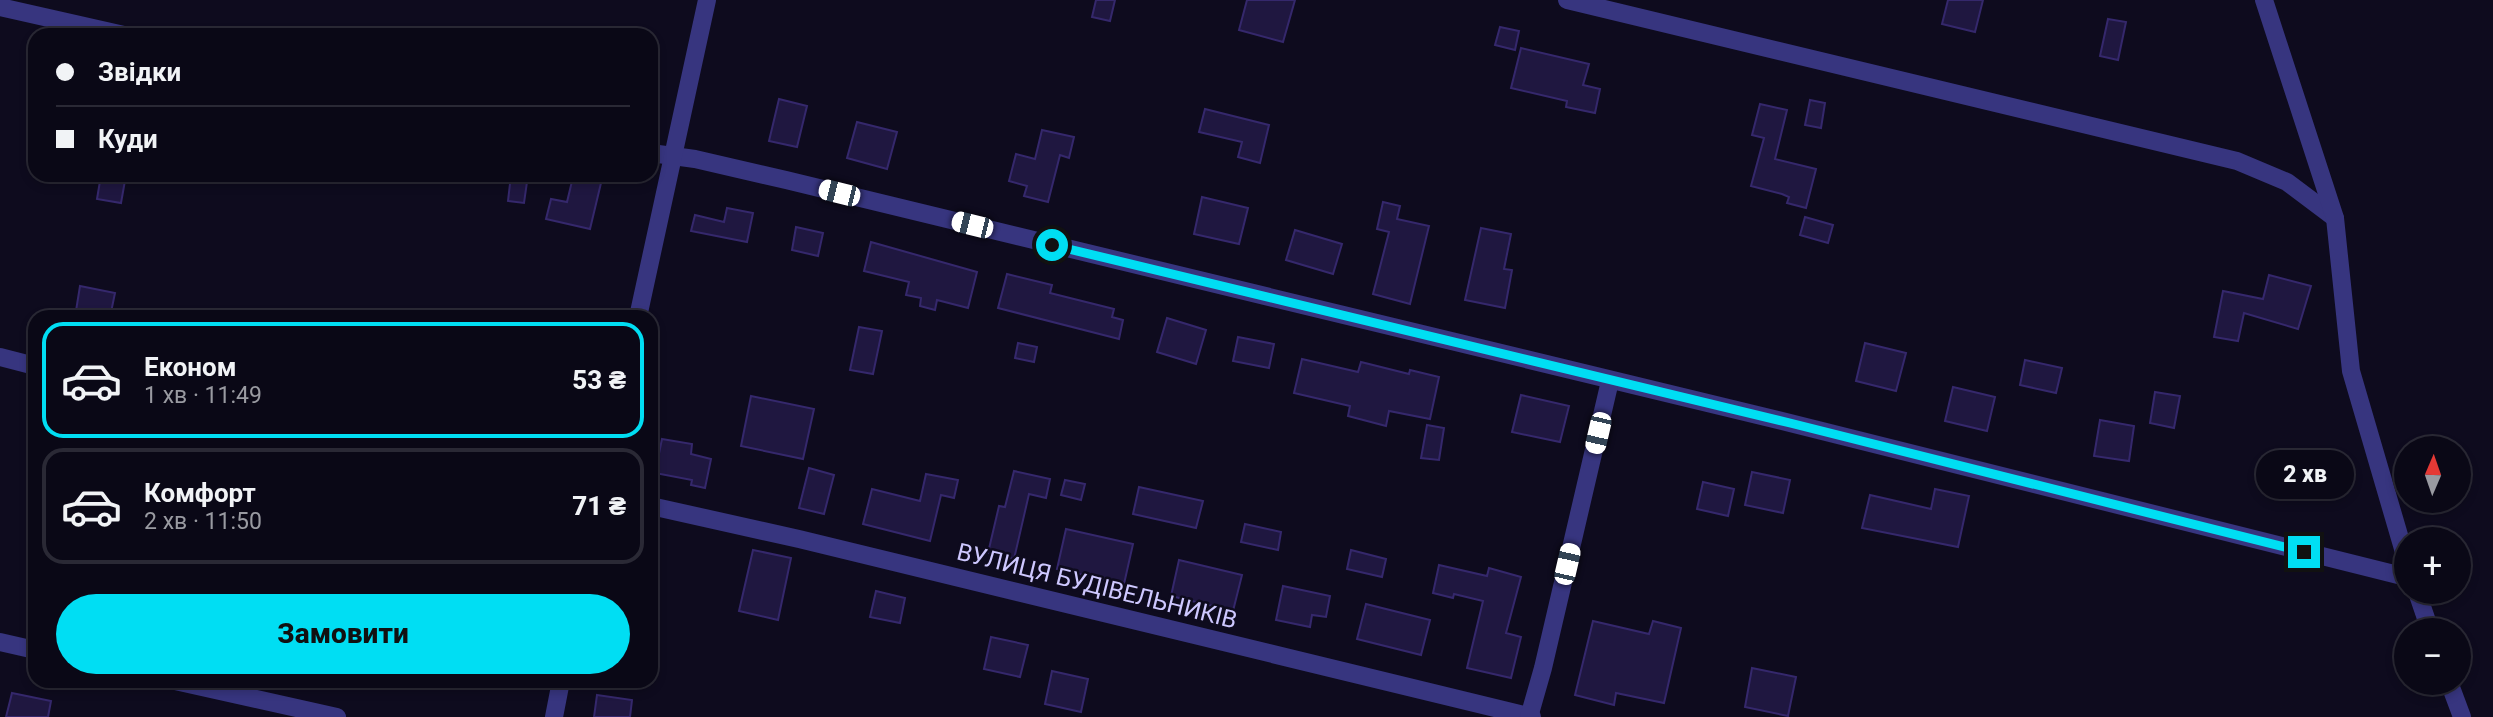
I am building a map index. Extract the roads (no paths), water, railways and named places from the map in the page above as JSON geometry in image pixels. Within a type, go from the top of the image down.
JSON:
[{"type":"street","points":[[639,310],[707,0]]},
{"type":"street","points":[[1566,0],[2237,161],[2287,182],[2335,218]]},
{"type":"street","points":[[2264,0],[2335,218],[2351,371],[2397,527]]},
{"type":"street","points":[[0,7],[93,28]]},
{"type":"street","points":[[658,154],[695,159],[800,183],[1790,423],[2394,574]]},
{"type":"street","points":[[0,358],[28,364]]},
{"type":"street","points":[[1530,717],[1610,381]]},
{"type":"street","name":"ВУЛИЦЯ БУДІВЕЛЬНИКІВ","points":[[658,508],[799,538],[1530,717]]},
{"type":"street","points":[[0,642],[28,648]]},
{"type":"street","points":[[206,688],[337,717]]},
{"type":"street","points":[[554,717],[560,688]]},
{"type":"street","points":[[2454,695],[2462,717]]}]
